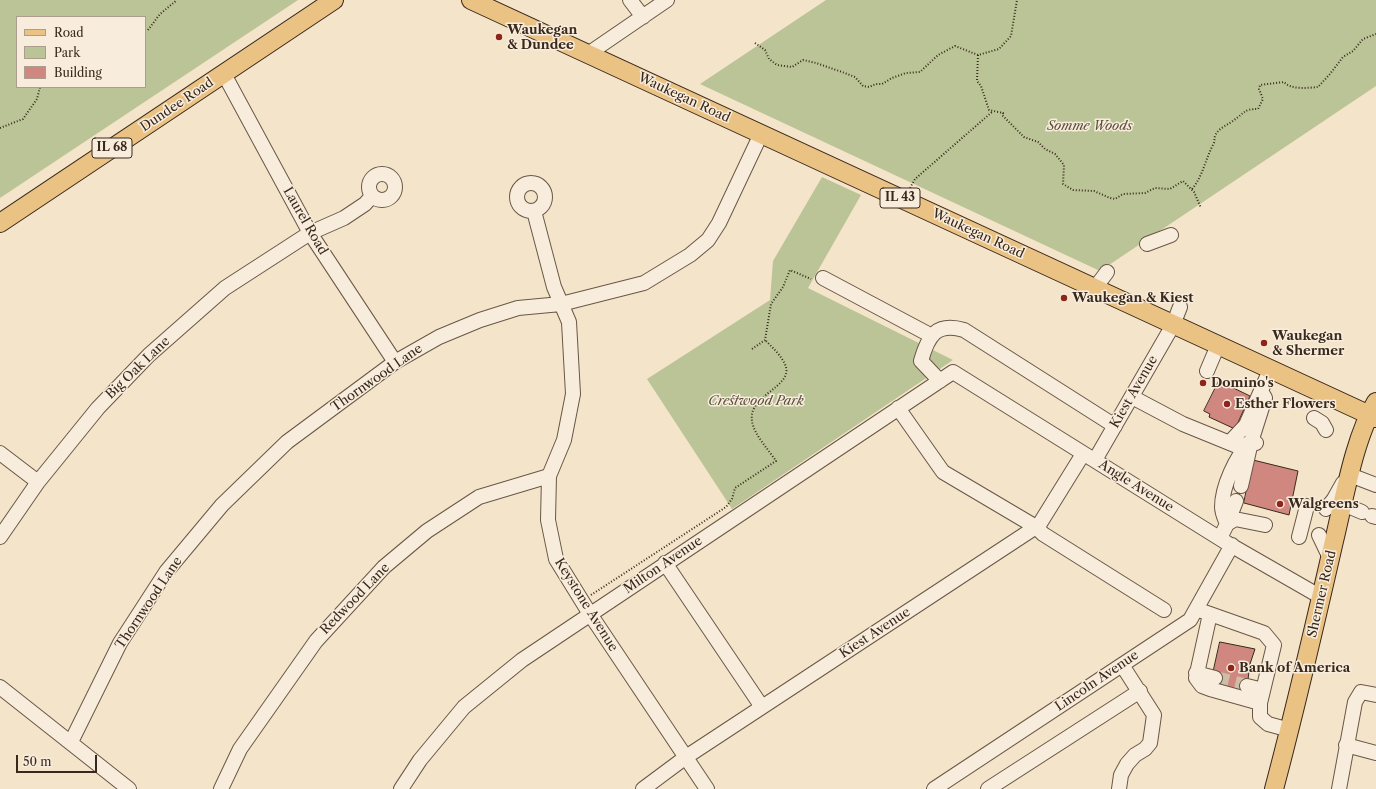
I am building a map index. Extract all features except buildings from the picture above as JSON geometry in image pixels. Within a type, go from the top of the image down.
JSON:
[{"type":"main road","name":"Dundee Road","points":[[0,222],[224,74],[321,5],[334,0]]},
{"type":"main road","name":"Waukegan Road","points":[[475,1],[1270,370],[1374,411]]},
{"type":"main road","name":"Shermer Road","points":[[1274,789],[1290,730],[1351,470],[1374,411]]},
{"type":"street","points":[[630,0],[642,17]]},
{"type":"street","points":[[588,54],[667,0]]},
{"type":"street","name":"Laurel Road","points":[[224,74],[310,233],[395,362]]},
{"type":"street","name":"Thornwood Lane","points":[[71,742],[120,643],[166,572],[222,505],[287,442],[395,362],[439,337],[480,320],[518,308],[562,304],[644,283],[690,255],[708,240],[719,223],[761,134]]},
{"type":"street","name":"Big Oak Lane","points":[[0,537],[38,482],[98,408],[149,355],[225,288],[310,233],[344,218],[365,204],[372,196]]},
{"type":"street","name":"Keystone Avenue","points":[[534,211],[554,287],[569,322],[573,394],[564,440],[549,476],[548,520],[556,559],[590,614],[707,789]]},
{"type":"street","points":[[1147,244],[1171,235]]},
{"type":"street","points":[[1095,288],[1107,272]]},
{"type":"street","points":[[823,278],[930,335]]},
{"type":"street","name":"Kiest Avenue","points":[[644,789],[686,757],[1039,525],[1089,457],[1115,426],[1174,325],[1180,307]]},
{"type":"street","points":[[940,381],[921,361],[930,335],[942,328],[954,327],[964,330],[1115,426]]},
{"type":"street","points":[[1207,371],[1218,345]]},
{"type":"street","points":[[1228,537],[1222,512],[1226,485],[1242,443],[1265,398],[1256,391],[1270,370]]},
{"type":"street","name":"Milton Avenue","points":[[401,789],[420,760],[464,707],[522,660],[665,563],[953,372]]},
{"type":"street","name":"Angle Avenue","points":[[953,372],[1089,457],[1228,537],[1321,597]]},
{"type":"street","points":[[1148,396],[1195,421]]},
{"type":"street","points":[[1132,397],[1183,424],[1242,443]]},
{"type":"street","points":[[898,408],[943,472],[1036,527],[1044,534],[1164,610]]},
{"type":"street","points":[[1240,486],[1242,443]]},
{"type":"street","points":[[0,453],[38,482]]},
{"type":"street","points":[[1326,509],[1334,499],[1351,470],[1376,485]]},
{"type":"street","name":"Redwood Lane","points":[[221,789],[240,749],[316,640],[384,567],[427,531],[479,497],[549,476]]},
{"type":"street","name":"Lincoln Avenue","points":[[934,789],[1190,620],[1228,537],[1236,501]]},
{"type":"street","points":[[1343,504],[1370,515]]},
{"type":"street","points":[[1298,534],[1305,505]]},
{"type":"street","points":[[1228,537],[1235,519],[1265,525]]},
{"type":"street","points":[[1319,536],[1330,558]]},
{"type":"street","points":[[665,563],[762,708]]},
{"type":"street","points":[[1196,609],[1264,633],[1274,645],[1262,697],[1260,717],[1268,724],[1290,730]]},
{"type":"street","points":[[1210,614],[1196,678],[1202,686],[1262,697]]},
{"type":"street","points":[[1118,789],[1120,775],[1126,764],[1135,755],[1145,749],[1150,743],[1154,715],[1122,664]]},
{"type":"street","points":[[1196,673],[1215,678]]},
{"type":"street","points":[[1247,686],[1262,697]]},
{"type":"street","points":[[0,687],[129,789]]},
{"type":"street","points":[[988,789],[1140,691]]},
{"type":"street","points":[[1339,789],[1355,702],[1361,692],[1376,695]]},
{"type":"street","points":[[1346,745],[1376,753]]},
{"type":"path","points":[[146,30],[148,30],[160,14],[177,0]]},
{"type":"path","points":[[755,44],[765,50],[769,59],[777,65],[792,67],[802,60],[816,63],[855,78],[866,87],[882,84],[892,78],[906,73],[920,72],[938,55],[955,46],[978,55],[999,49],[1011,36],[1017,0]]},
{"type":"path","points":[[1192,189],[1201,178],[1208,154],[1214,143],[1215,136],[1225,125],[1235,120],[1243,112],[1250,109],[1258,110],[1263,100],[1259,89],[1260,85],[1284,82],[1286,85],[1300,88],[1318,87],[1343,57],[1353,51],[1359,42],[1366,37],[1376,34]]},
{"type":"path","points":[[978,55],[977,81],[981,86],[989,110],[992,112],[1003,113],[1004,117],[1024,137],[1038,142],[1045,149],[1055,154],[1064,164],[1062,184],[1068,189],[1079,192],[1094,192],[1110,198],[1115,198],[1123,194],[1140,194],[1155,188],[1170,188],[1183,182],[1192,189],[1201,208]]},
{"type":"path","points":[[0,128],[23,118],[37,99],[40,88]]},
{"type":"path","points":[[905,200],[915,179],[992,112]]},
{"type":"path","points":[[752,349],[765,340],[771,304],[783,287],[790,270],[813,280],[823,278]]},
{"type":"path","points":[[582,601],[726,507],[732,499],[735,488],[776,461],[758,435],[752,422],[753,407],[762,397],[778,386],[785,375],[786,367],[781,358],[765,340]]},
{"type":"green space","points":[[0,0],[298,0],[0,198]]},
{"type":"green space","name":"Somme Woods","points":[[826,0],[1376,0],[1376,86],[1100,271],[700,84]]},
{"type":"green space","name":"Crestwood Park","points":[[822,177],[861,195],[808,288],[953,360],[732,509],[647,379],[770,300],[773,261]]},
{"type":"tunnel","points":[[1215,678],[1247,686]]},
{"type":"place","name":"Waukegan & Dundee","points":[[499,37]]},
{"type":"place","name":"Waukegan & Kiest","points":[[1064,298]]},
{"type":"place","name":"Waukegan & Shermer","points":[[1264,343]]},
{"type":"place","name":"Domino's","points":[[1203,383]]},
{"type":"place","name":"Esther Flowers","points":[[1227,404]]},
{"type":"place","name":"Walgreens","points":[[1280,504]]},
{"type":"place","name":"Bank of America","points":[[1231,668]]}]
